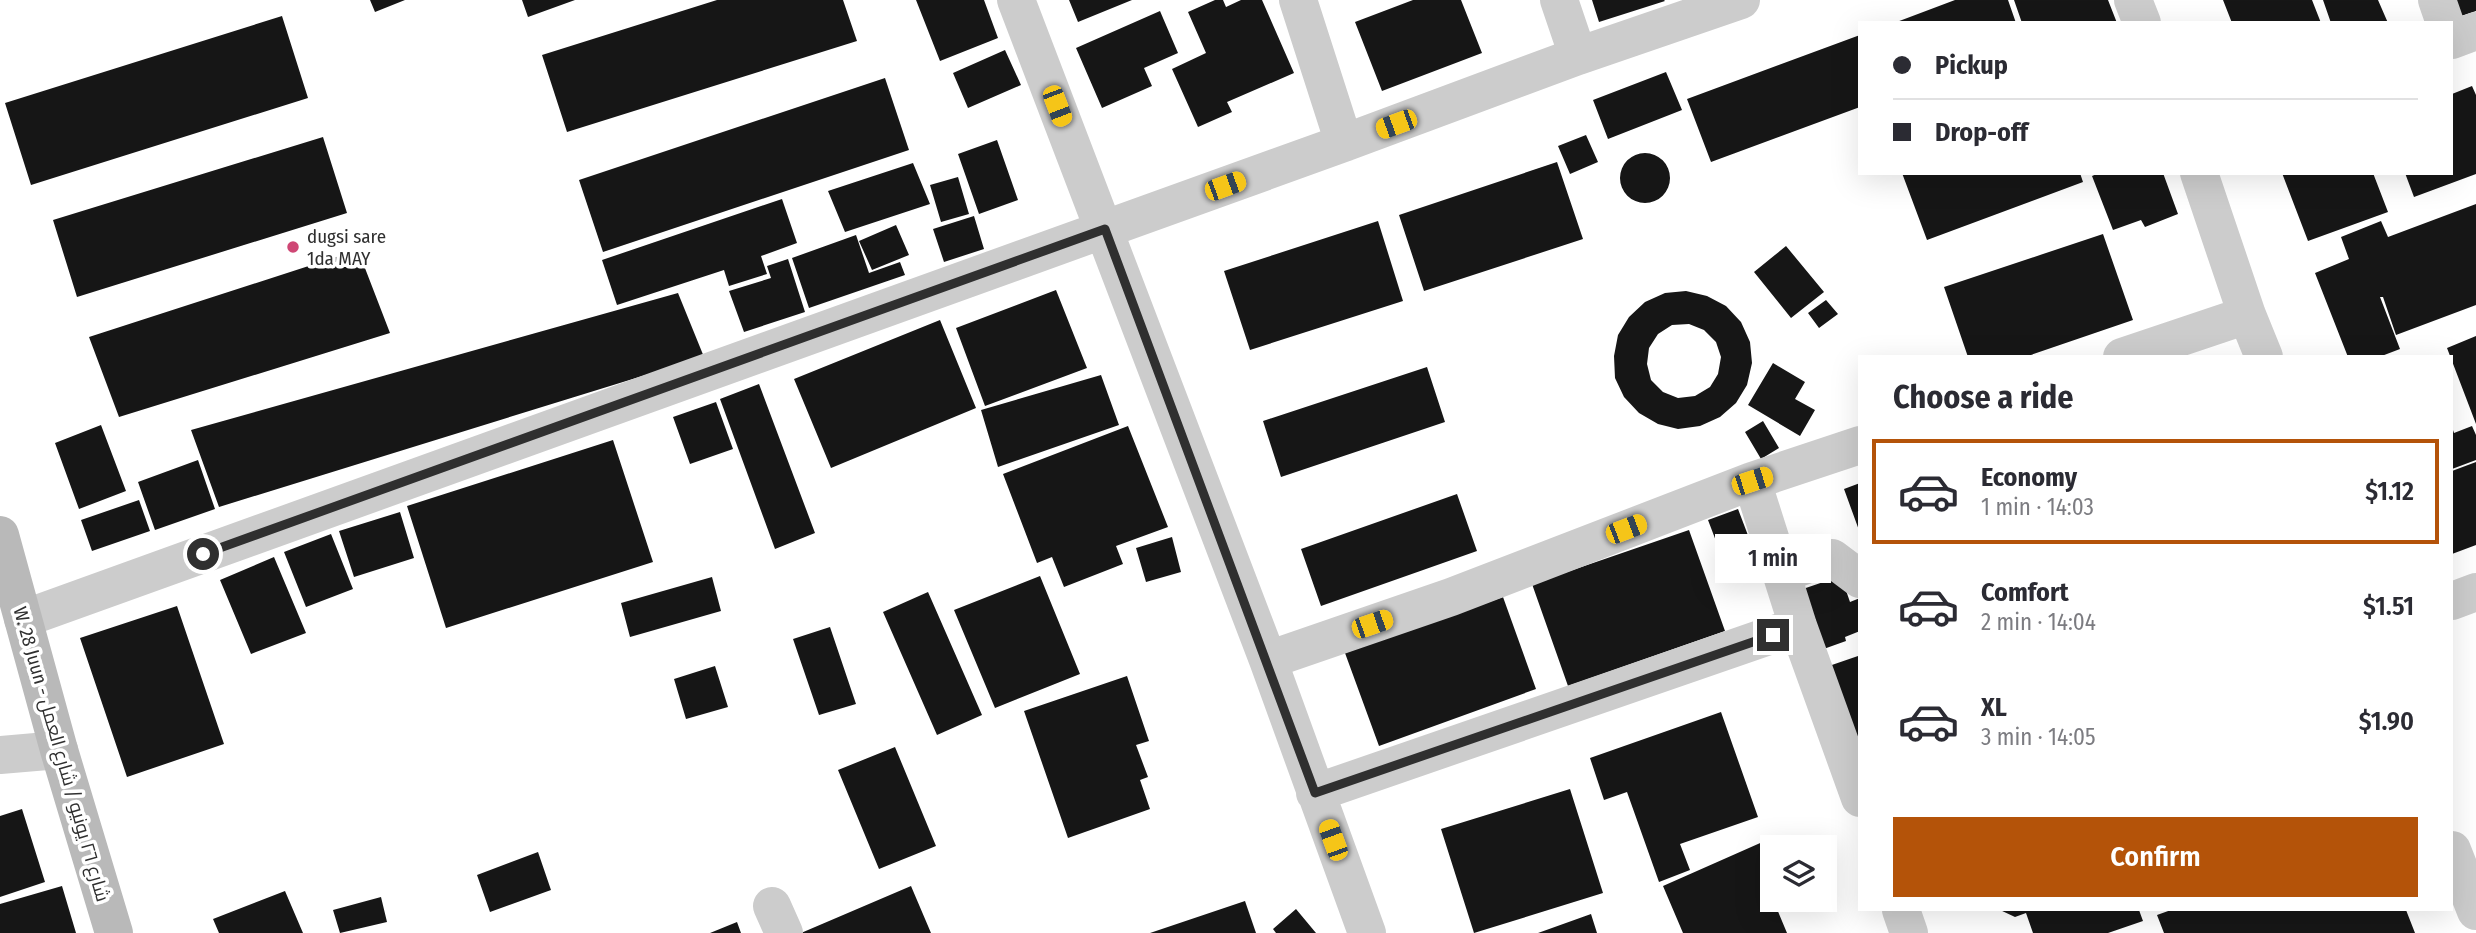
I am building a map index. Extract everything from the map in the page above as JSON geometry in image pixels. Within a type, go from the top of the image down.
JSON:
[{"type":"street","points":[[1016,0],[1268,660],[1367,933]]},
{"type":"street","points":[[1298,0],[1344,143]]},
{"type":"street","points":[[1559,0],[1578,56]]},
{"type":"street","points":[[23,618],[1344,143],[1578,56],[1741,0]]},
{"type":"street","points":[[2133,0],[2141,21]]},
{"type":"street","points":[[2437,0],[2444,21]]},
{"type":"street","points":[[2453,40],[2476,31]]},
{"type":"street","points":[[2200,175],[2263,355]]},
{"type":"street","points":[[2128,355],[2247,315]]},
{"type":"street","points":[[1268,660],[1451,597],[1752,481],[1858,446]]},
{"type":"street","points":[[1752,481],[1798,626],[1858,791]]},
{"type":"street","name":"W. 28 Juun - شارع ٢٦ يونيو / شارع العمل","points":[[0,535],[59,750],[114,933]]},
{"type":"street","points":[[1782,574],[1825,558],[1832,558],[1858,578]]},
{"type":"street","points":[[2453,601],[2476,592]]},
{"type":"street","points":[[1315,793],[1798,626]]},
{"type":"street","points":[[0,755],[59,750]]},
{"type":"street","points":[[2453,853],[2476,911]]},
{"type":"street","points":[[1901,911],[1909,933]]},
{"type":"building","points":[[370,0],[405,0],[375,12]]},
{"type":"building","points":[[522,0],[575,0],[528,17]]},
{"type":"building","points":[[717,0],[843,0],[857,41],[567,132],[542,55]]},
{"type":"building","points":[[916,0],[984,0],[998,38],[940,61]]},
{"type":"building","points":[[1069,0],[1132,0],[1078,22]]},
{"type":"building","points":[[1215,0],[1223,0],[1226,7],[1241,0],[1262,0],[1294,73],[1227,102],[1232,112],[1198,127],[1172,69],[1206,53],[1188,12]]},
{"type":"building","points":[[1413,0],[1461,0],[1482,53],[1382,91],[1355,22]]},
{"type":"building","points":[[1592,0],[1664,0],[1665,1],[1599,22]]},
{"type":"building","points":[[1955,0],[2008,0],[2015,21],[1899,21]]},
{"type":"building","points":[[2014,0],[2108,0],[2116,21],[2021,21]]},
{"type":"building","points":[[2223,0],[2312,0],[2320,21],[2231,21]]},
{"type":"building","points":[[2323,0],[2378,0],[2387,21],[2330,21]]},
{"type":"building","points":[[2455,0],[2476,0],[2476,11],[2461,16]]},
{"type":"building","points":[[1160,11],[1178,53],[1144,68],[1152,86],[1102,108],[1076,48]]},
{"type":"building","points":[[282,16],[308,98],[31,185],[5,103]]},
{"type":"building","points":[[1858,36],[1858,108],[1711,162],[1687,99]]},
{"type":"building","points":[[1005,50],[1021,85],[968,108],[953,73]]},
{"type":"building","points":[[1666,72],[1682,110],[1608,139],[1593,100]]},
{"type":"building","points":[[885,78],[909,150],[603,252],[579,180]]},
{"type":"building","points":[[2472,86],[2476,95],[2476,174],[2414,197],[2406,175],[2453,175],[2453,94]]},
{"type":"building","points":[[1586,135],[1598,162],[1570,174],[1558,146]]},
{"type":"building","points":[[323,137],[347,213],[77,297],[53,220]]},
{"type":"building","points":[[997,140],[1018,200],[979,214],[958,154]]},
{"type":"building","points":[[1645,153],[1663,160],[1670,178],[1663,196],[1645,203],[1627,196],[1620,178],[1627,160]]},
{"type":"building","points":[[1557,162],[1583,239],[1424,291],[1399,215]]},
{"type":"building","points":[[913,163],[930,204],[845,232],[828,191]]},
{"type":"building","points":[[1903,175],[2081,175],[2083,182],[1927,240]]},
{"type":"building","points":[[2164,175],[2178,214],[2145,227],[2141,220],[2113,230],[2092,176]]},
{"type":"building","points":[[2283,175],[2374,175],[2388,212],[2308,241]]},
{"type":"building","points":[[958,177],[969,214],[941,222],[930,185]]},
{"type":"building","points":[[782,199],[797,243],[761,256],[767,274],[729,286],[724,270],[617,305],[602,260]]},
{"type":"building","points":[[2476,204],[2476,305],[2396,335],[2383,297],[2380,297],[2400,349],[2384,355],[2347,355],[2315,273],[2349,259],[2341,237],[2381,221],[2388,237]]},
{"type":"building","points":[[974,216],[984,249],[944,262],[933,229]]},
{"type":"building","points":[[1378,221],[1403,301],[1250,350],[1224,271]]},
{"type":"building","points":[[896,225],[909,255],[872,270],[859,241]]},
{"type":"building","points":[[2103,234],[2133,320],[2031,355],[1967,355],[1944,287]]},
{"type":"building","points":[[856,235],[869,273],[900,262],[905,275],[809,308],[792,258]]},
{"type":"building","points":[[1786,246],[1824,292],[1791,318],[1754,272]]},
{"type":"building","points":[[358,250],[390,333],[119,417],[89,337]]},
{"type":"building","points":[[788,259],[805,312],[744,332],[729,291],[771,278],[767,266]]},
{"type":"building","points":[[1056,290],[1087,368],[985,406],[956,328]]},
{"type":"building","points":[[1686,291],[1707,296],[1726,306],[1741,322],[1750,342],[1752,363],[1747,385],[1736,403],[1720,417],[1700,426],[1678,429],[1658,424],[1639,413],[1624,397],[1615,378],[1614,356],[1618,335],[1629,317],[1645,302],[1665,293]],"holes":[[[1689,324],[1704,330],[1716,342],[1721,357],[1718,374],[1710,387],[1695,396],[1678,398],[1663,392],[1651,380],[1647,364],[1649,348],[1658,334],[1672,325]]]},
{"type":"building","points":[[678,293],[704,357],[219,507],[191,430]]},
{"type":"building","points":[[1826,300],[1838,314],[1819,328],[1808,313]]},
{"type":"building","points":[[940,320],[976,408],[831,468],[794,379]]},
{"type":"building","points":[[2476,336],[2476,424],[2453,364],[2453,355],[2450,355],[2447,348]]},
{"type":"building","points":[[1773,363],[1805,382],[1795,399],[1815,410],[1800,436],[1748,405]]},
{"type":"building","points":[[1427,367],[1445,422],[1281,477],[1263,421]]},
{"type":"building","points":[[1101,375],[1119,425],[998,467],[981,410]]},
{"type":"building","points":[[759,384],[815,533],[775,549],[720,399]]},
{"type":"building","points":[[716,402],[733,449],[690,464],[673,417]]},
{"type":"building","points":[[1763,421],[1779,448],[1761,459],[1745,432]]},
{"type":"building","points":[[101,425],[126,491],[79,509],[55,443]]},
{"type":"building","points":[[1128,426],[1168,527],[1116,546],[1123,564],[1064,587],[1052,557],[1037,563],[1003,474]]},
{"type":"building","points":[[2472,426],[2476,435],[2476,460],[2453,469],[2453,430],[2454,433]]},
{"type":"building","points":[[613,440],[653,562],[446,628],[407,506]]},
{"type":"building","points":[[198,460],[215,509],[155,530],[138,482]]},
{"type":"building","points":[[2476,462],[2476,545],[2453,554],[2453,471]]},
{"type":"building","points":[[1858,484],[1858,528],[1844,489]]},
{"type":"building","points":[[1457,494],[1477,551],[1321,606],[1301,549]]},
{"type":"building","points":[[139,500],[150,531],[92,551],[81,520]]},
{"type":"building","points":[[1738,509],[1760,567],[1730,578],[1708,520]]},
{"type":"building","points":[[400,512],[414,558],[354,577],[339,531]]},
{"type":"building","points":[[1689,530],[1725,631],[1568,686],[1532,584]]},
{"type":"building","points":[[331,534],[353,589],[306,607],[284,552]]},
{"type":"building","points":[[1172,537],[1181,572],[1146,582],[1136,548]]},
{"type":"building","points":[[274,557],[306,633],[251,654],[220,580]]},
{"type":"building","points":[[1040,576],[1080,674],[995,708],[954,610]]},
{"type":"building","points":[[1841,576],[1850,602],[1858,599],[1858,632],[1845,637],[1846,641],[1818,651],[1797,591]]},
{"type":"building","points":[[712,577],[721,611],[630,637],[621,603]]},
{"type":"building","points":[[928,592],[982,715],[937,735],[883,612]]},
{"type":"building","points":[[1503,597],[1536,689],[1379,746],[1345,653]]},
{"type":"building","points":[[177,606],[224,744],[127,777],[80,638]]},
{"type":"building","points":[[830,627],[856,704],[819,715],[793,639]]},
{"type":"building","points":[[1858,656],[1858,753],[1826,667]]},
{"type":"building","points":[[715,666],[728,707],[686,719],[674,679]]},
{"type":"building","points":[[1127,676],[1149,741],[1136,745],[1148,777],[1140,780],[1150,809],[1068,838],[1024,711]]},
{"type":"building","points":[[1721,712],[1758,817],[1680,844],[1690,870],[1659,882],[1627,792],[1604,800],[1590,758]]},
{"type":"building","points":[[895,747],[936,846],[879,869],[838,770]]},
{"type":"building","points":[[1570,789],[1603,893],[1474,933],[1441,829]]},
{"type":"building","points":[[22,809],[45,882],[0,897],[0,816]]},
{"type":"building","points":[[1760,843],[1760,912],[1778,912],[1787,933],[1683,933],[1663,886]]},
{"type":"building","points":[[538,852],[551,890],[490,912],[477,875]]},
{"type":"building","points":[[62,886],[76,933],[0,933],[0,904]]},
{"type":"building","points":[[911,886],[931,933],[801,933]]},
{"type":"building","points":[[285,891],[303,933],[219,933],[213,919]]},
{"type":"building","points":[[381,897],[387,922],[340,933],[333,910]]},
{"type":"building","points":[[1245,901],[1256,933],[1150,933]]},
{"type":"building","points":[[1296,909],[1316,933],[1276,933],[1273,929]]},
{"type":"building","points":[[2002,911],[2139,911],[2143,921],[2108,933],[2033,933],[2026,913],[2015,917]]},
{"type":"building","points":[[2168,911],[2406,911],[2415,933],[2164,933],[2157,915]]},
{"type":"building","points":[[1591,914],[1597,933],[1538,933]]},
{"type":"building","points":[[737,922],[741,933],[710,933]]},
{"type":"place","name":"dugsi sare 1da MAY","points":[[293,247]]},
{"type":"route","points":[[203,554],[1105,229],[1268,660],[1315,793],[1773,635]]}]
